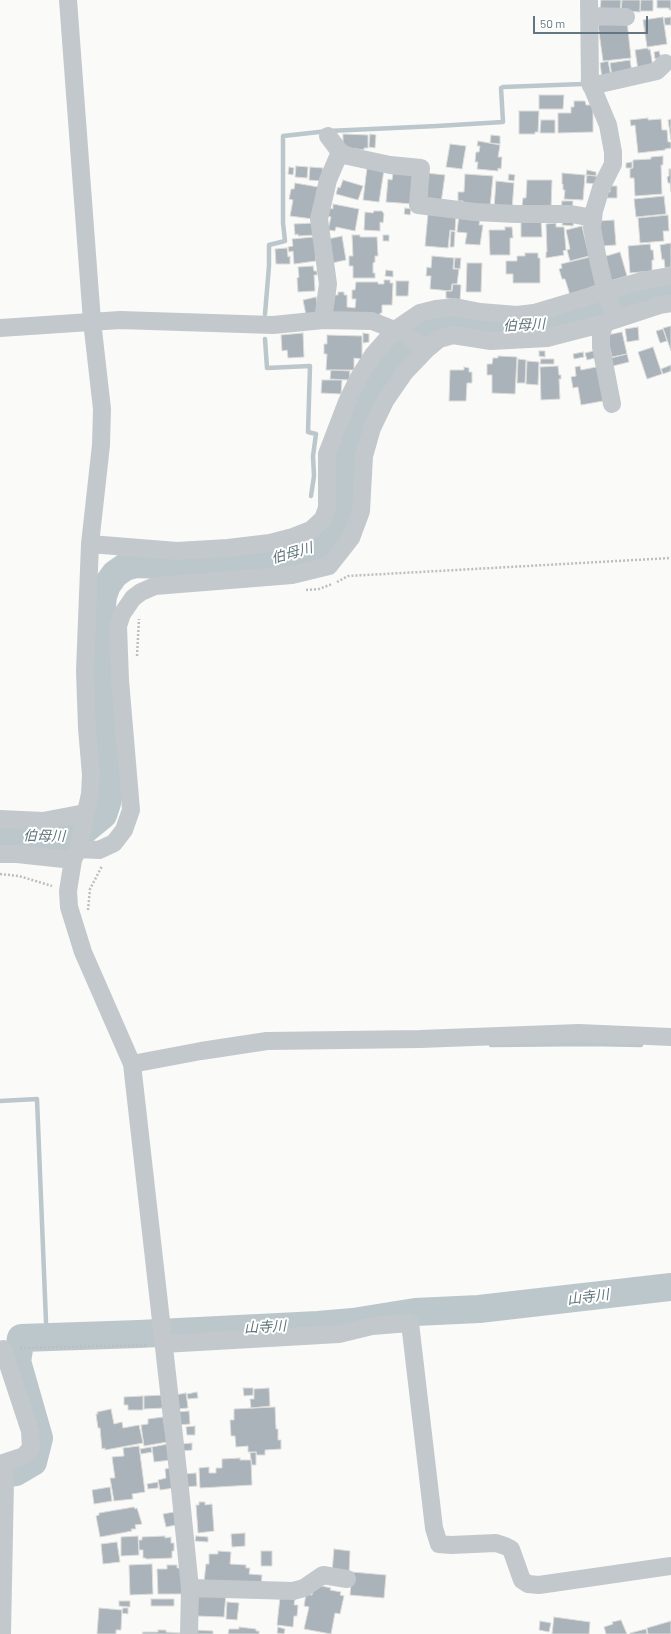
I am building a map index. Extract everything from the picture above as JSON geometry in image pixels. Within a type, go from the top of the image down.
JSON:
[{"type":"street","points":[[68,0],[92,321],[102,409],[102,445],[90,544],[84,671],[91,775],[90,794],[68,891],[69,907],[83,952],[132,1064],[190,1588],[188,1634]]},
{"type":"street","points":[[612,404],[601,347],[601,335],[611,321],[592,227],[594,211],[601,188],[612,164],[613,152],[608,125],[590,82],[589,8],[626,17]]},
{"type":"street","points":[[591,86],[657,71],[665,63]]},
{"type":"street","points":[[328,136],[340,152],[348,156],[390,165],[421,168],[418,205],[475,212],[571,214],[593,218]]},
{"type":"street","points":[[323,320],[328,284],[319,218],[328,180],[340,152]]},
{"type":"street","points":[[0,854],[76,854],[99,850],[114,843],[124,830],[130,810],[120,680],[118,626],[127,605],[133,598],[141,592],[155,586],[292,575],[329,566],[351,538],[361,511],[364,456],[372,428],[385,401],[405,372],[412,339],[420,313],[436,309],[455,307],[480,312],[517,315],[528,314],[606,293],[642,281],[671,276]]},
{"type":"street","points":[[0,328],[92,321],[273,325],[323,320],[372,321],[412,339],[439,340],[453,335],[491,341],[547,338],[671,303]]},
{"type":"street","points":[[90,544],[177,551],[228,548],[270,543],[293,538],[311,530],[323,519],[327,508],[327,454],[347,402],[358,379],[373,355],[412,339]]},
{"type":"street","points":[[0,819],[43,821],[85,813]]},
{"type":"street","points":[[132,1064],[201,1051],[267,1041],[579,1033],[671,1037]]},
{"type":"street","points":[[163,1344],[339,1334],[372,1326],[410,1323],[434,1528],[439,1544],[451,1546],[496,1543],[511,1549],[522,1580],[528,1584],[539,1585],[671,1566]]},
{"type":"street","points":[[2,1634],[5,1481],[3,1463],[24,1456],[31,1448],[30,1431],[3,1349]]},
{"type":"street","points":[[190,1588],[293,1591],[304,1588],[323,1575],[347,1579]]},
{"type":"path","points":[[305,590],[319,589],[348,576],[671,558]]},
{"type":"path","points":[[137,657],[139,620],[143,614]]},
{"type":"path","points":[[87,917],[90,889],[102,866],[107,862]]},
{"type":"path","points":[[0,874],[19,876],[68,891]]},
{"type":"path","points":[[3,1349],[163,1344]]},
{"type":"building","points":[[601,0],[621,0],[620,11],[600,11]]},
{"type":"building","points":[[622,0],[640,0],[640,12],[621,11]]},
{"type":"building","points":[[641,0],[653,0],[653,11],[640,11]]},
{"type":"building","points":[[657,0],[671,0],[671,10],[669,10],[669,8],[657,8]]},
{"type":"building","points":[[663,17],[667,44],[647,47],[643,20]]},
{"type":"building","points":[[671,17],[671,25],[665,25],[664,18]]},
{"type":"building","points":[[627,21],[631,58],[603,61],[598,25]]},
{"type":"building","points":[[648,48],[648,50],[650,49],[653,67],[638,70],[635,50]]},
{"type":"building","points":[[659,51],[661,58],[655,59],[654,52]]},
{"type":"building","points":[[630,60],[632,73],[612,76],[610,63]]},
{"type":"building","points":[[608,61],[611,76],[602,78],[600,63]]},
{"type":"building","points":[[539,95],[564,95],[563,109],[539,109]]},
{"type":"building","points":[[574,101],[585,101],[586,105],[593,105],[593,132],[558,133],[558,113],[571,113],[571,107],[574,107]]},
{"type":"building","points":[[519,111],[539,111],[538,132],[535,132],[535,134],[519,134]]},
{"type":"building","points":[[648,118],[648,120],[661,119],[662,130],[667,130],[668,142],[671,142],[671,148],[638,153],[635,125],[631,126],[630,120]]},
{"type":"building","points":[[671,119],[671,140],[668,120]]},
{"type":"building","points":[[541,120],[555,120],[555,133],[540,133]]},
{"type":"building","points":[[343,134],[368,135],[368,148],[364,148],[364,150],[343,147]]},
{"type":"building","points":[[370,134],[376,135],[375,148],[369,147]]},
{"type":"building","points":[[491,135],[500,136],[500,144],[490,143]]},
{"type":"building","points":[[478,141],[500,145],[498,157],[502,157],[501,169],[498,168],[498,171],[477,169],[478,162],[475,162],[476,152],[479,152],[480,146],[477,146]]},
{"type":"building","points":[[450,144],[466,146],[462,169],[446,167]]},
{"type":"building","points":[[663,156],[663,165],[661,165],[662,194],[635,196],[634,178],[630,178],[630,169],[633,168],[633,160],[651,159],[651,157]]},
{"type":"building","points":[[632,162],[632,168],[626,168],[626,163]]},
{"type":"building","points":[[296,166],[308,167],[307,178],[295,177]]},
{"type":"building","points":[[289,167],[294,168],[293,175],[288,174]]},
{"type":"building","points":[[310,167],[323,168],[321,181],[309,180]]},
{"type":"building","points":[[367,168],[384,170],[379,202],[363,200]]},
{"type":"building","points":[[669,169],[671,169],[671,192],[670,183],[668,183],[667,177],[669,176]]},
{"type":"building","points":[[587,170],[596,172],[596,176],[586,175]]},
{"type":"building","points":[[393,173],[415,175],[413,204],[386,202],[388,179],[392,180]]},
{"type":"building","points":[[426,173],[445,175],[441,203],[422,200]]},
{"type":"building","points":[[562,173],[585,175],[583,200],[564,199],[565,190],[563,190]]},
{"type":"building","points":[[465,174],[493,176],[490,208],[462,206],[463,201],[458,201],[458,192],[464,192]]},
{"type":"building","points":[[509,174],[515,175],[514,181],[508,180]]},
{"type":"building","points":[[587,175],[597,176],[596,184],[586,183]]},
{"type":"building","points":[[343,180],[363,186],[358,200],[336,194],[338,187],[340,188]]},
{"type":"building","points":[[527,180],[552,180],[551,210],[522,207],[523,198],[526,198]]},
{"type":"building","points":[[496,181],[514,183],[512,210],[494,209]]},
{"type":"building","points":[[295,183],[318,187],[313,219],[290,216],[293,200],[289,199],[291,189],[294,189]]},
{"type":"building","points":[[610,186],[617,186],[617,198],[607,198],[607,192],[610,192]]},
{"type":"building","points":[[664,196],[666,214],[636,217],[634,199]]},
{"type":"building","points":[[562,201],[573,201],[572,211],[561,210]]},
{"type":"building","points":[[333,204],[359,209],[355,231],[336,227],[335,231],[328,230],[331,217],[327,216],[329,208],[333,209]]},
{"type":"building","points":[[405,208],[411,209],[410,215],[404,214]]},
{"type":"building","points":[[374,211],[382,211],[384,214],[383,223],[380,222],[380,231],[364,230],[365,212],[373,213]]},
{"type":"building","points":[[428,213],[456,215],[455,231],[450,230],[448,248],[425,246]]},
{"type":"building","points":[[459,215],[480,218],[479,225],[483,225],[480,245],[465,244],[467,233],[457,232]]},
{"type":"building","points":[[668,215],[669,231],[663,231],[664,241],[640,243],[638,218]]},
{"type":"building","points":[[521,218],[541,220],[542,237],[521,237]]},
{"type":"building","points":[[563,218],[574,220],[573,226],[562,225]]},
{"type":"building","points":[[614,220],[616,245],[601,246],[599,221]]},
{"type":"building","points":[[314,223],[315,235],[295,235],[294,224]]},
{"type":"building","points":[[556,223],[556,227],[564,227],[566,250],[563,251],[564,255],[546,258],[546,224]]},
{"type":"building","points":[[582,226],[589,256],[570,261],[567,250],[570,249],[566,230]]},
{"type":"building","points":[[505,227],[512,227],[513,238],[510,238],[510,255],[490,255],[489,230],[505,230]]},
{"type":"building","points":[[451,231],[455,232],[454,247],[450,247]]},
{"type":"building","points":[[352,235],[360,235],[360,237],[377,237],[378,256],[375,256],[375,262],[373,263],[373,273],[375,273],[375,278],[353,278],[353,266],[349,266],[349,256],[353,256]]},
{"type":"building","points":[[383,235],[389,235],[389,241],[383,241]]},
{"type":"building","points":[[342,236],[346,260],[332,263],[328,239]]},
{"type":"building","points":[[314,237],[316,261],[294,264],[293,251],[289,252],[288,247],[293,246],[292,239]]},
{"type":"building","points":[[671,243],[671,267],[665,268],[664,259],[662,260],[660,245]]},
{"type":"building","points":[[650,244],[651,250],[653,250],[654,260],[652,260],[652,271],[630,273],[628,246]]},
{"type":"building","points":[[287,248],[288,257],[290,256],[290,264],[276,264],[275,249]]},
{"type":"building","points":[[620,252],[627,276],[610,281],[603,257]]},
{"type":"building","points":[[525,253],[538,253],[538,258],[540,258],[540,283],[513,283],[513,274],[506,274],[506,261],[517,261],[517,256],[525,256]]},
{"type":"building","points":[[432,256],[454,258],[453,269],[459,269],[457,284],[452,284],[451,291],[430,289],[431,276],[426,276],[427,267],[431,268]]},
{"type":"building","points":[[590,257],[597,285],[570,295],[565,279],[562,279],[559,269],[562,268],[561,264]]},
{"type":"building","points":[[455,258],[461,258],[460,269],[454,268]]},
{"type":"building","points":[[467,263],[482,263],[481,292],[466,292]]},
{"type":"building","points":[[313,266],[314,271],[317,271],[317,275],[314,275],[315,291],[298,292],[298,267]]},
{"type":"building","points":[[386,270],[393,271],[393,277],[385,276]]},
{"type":"building","points":[[384,280],[390,280],[390,283],[393,283],[392,305],[382,305],[382,313],[380,313],[380,315],[330,314],[331,295],[338,295],[338,292],[344,292],[344,295],[347,295],[347,307],[355,308],[356,299],[352,299],[352,290],[355,290],[356,282],[378,282],[378,284],[384,284]]},
{"type":"building","points":[[396,281],[409,281],[408,296],[396,296]]},
{"type":"building","points":[[453,284],[461,285],[460,300],[446,298],[446,291],[452,291]]},
{"type":"building","points":[[316,297],[319,313],[306,315],[303,300]]},
{"type":"building","points":[[671,326],[671,351],[663,328]]},
{"type":"building","points":[[638,327],[639,340],[627,342],[625,329]]},
{"type":"building","points":[[663,329],[667,341],[660,343],[656,331]]},
{"type":"building","points":[[622,332],[627,354],[612,357],[607,335]]},
{"type":"building","points":[[303,333],[304,357],[288,358],[287,350],[282,351],[281,335]]},
{"type":"building","points":[[363,333],[369,334],[369,342],[363,343]]},
{"type":"building","points":[[327,335],[362,336],[362,359],[354,358],[354,370],[326,370],[327,354],[324,354],[324,344],[327,344]]},
{"type":"building","points":[[653,347],[662,374],[647,379],[638,352]]},
{"type":"building","points":[[597,350],[599,357],[587,360],[585,353]]},
{"type":"building","points":[[539,351],[545,351],[545,357],[539,356]]},
{"type":"building","points":[[583,352],[584,357],[574,359],[573,354]]},
{"type":"building","points":[[627,354],[629,362],[613,366],[611,358]]},
{"type":"building","points":[[498,356],[517,357],[515,394],[492,393],[492,375],[487,375],[487,364],[492,364],[493,358],[498,358]]},
{"type":"building","points":[[518,359],[526,360],[525,383],[517,383]]},
{"type":"building","points":[[541,359],[554,359],[554,364],[540,364]]},
{"type":"building","points":[[527,361],[539,362],[538,385],[526,384]]},
{"type":"building","points":[[671,365],[671,371],[663,374],[661,369]]},
{"type":"building","points":[[558,366],[559,375],[561,375],[561,379],[559,379],[560,399],[541,400],[540,367]]},
{"type":"building","points":[[580,366],[581,370],[601,366],[603,401],[581,405],[578,387],[573,388],[571,377],[576,376],[575,367]]},
{"type":"building","points":[[464,367],[469,368],[469,372],[472,372],[472,383],[467,383],[466,401],[449,401],[450,370],[464,370]]},
{"type":"building","points":[[331,370],[350,371],[349,380],[330,379]]},
{"type":"building","points":[[322,380],[342,380],[341,394],[321,393]]},
{"type":"building","points":[[243,1388],[253,1388],[253,1395],[244,1396]]},
{"type":"building","points":[[269,1388],[270,1406],[251,1408],[250,1399],[254,1399],[254,1389]]},
{"type":"building","points":[[197,1392],[198,1398],[188,1399],[187,1394]]},
{"type":"building","points":[[186,1393],[188,1408],[177,1409],[175,1395]]},
{"type":"building","points":[[164,1395],[164,1408],[144,1409],[144,1396]]},
{"type":"building","points":[[143,1396],[143,1410],[128,1410],[128,1405],[124,1405],[124,1397]]},
{"type":"building","points":[[275,1407],[276,1429],[278,1429],[278,1440],[281,1440],[281,1449],[265,1450],[265,1455],[257,1455],[256,1452],[248,1452],[248,1446],[236,1447],[235,1436],[231,1436],[230,1420],[234,1420],[234,1409]]},
{"type":"building","points":[[111,1409],[114,1424],[122,1422],[123,1428],[139,1425],[143,1443],[105,1450],[105,1448],[102,1449],[100,1428],[98,1428],[96,1414],[98,1414],[97,1412]]},
{"type":"building","points":[[189,1411],[190,1424],[178,1425],[177,1412]]},
{"type":"building","points":[[163,1417],[167,1442],[144,1446],[141,1425],[148,1424],[148,1419]]},
{"type":"building","points":[[195,1426],[195,1435],[187,1435],[186,1427]]},
{"type":"building","points":[[192,1443],[192,1450],[182,1451],[182,1444]]},
{"type":"building","points":[[168,1444],[171,1460],[154,1462],[152,1447]]},
{"type":"building","points":[[139,1446],[145,1492],[132,1494],[133,1499],[114,1501],[110,1478],[115,1478],[112,1457],[124,1456],[123,1448]]},
{"type":"building","points":[[151,1447],[152,1452],[141,1454],[140,1449]]},
{"type":"building","points":[[256,1452],[256,1465],[252,1465],[250,1453]]},
{"type":"building","points":[[240,1458],[240,1460],[251,1460],[252,1485],[200,1488],[199,1468],[209,1467],[209,1473],[216,1473],[216,1468],[222,1468],[222,1459]]},
{"type":"building","points":[[171,1468],[174,1488],[160,1490],[158,1480],[166,1478],[165,1469]]},
{"type":"building","points":[[196,1473],[197,1486],[186,1487],[185,1474]]},
{"type":"building","points":[[158,1482],[158,1488],[148,1489],[147,1484]]},
{"type":"building","points":[[110,1487],[112,1501],[94,1504],[92,1490]]},
{"type":"building","points":[[199,1502],[205,1502],[205,1505],[212,1504],[214,1531],[198,1533],[196,1505],[199,1505]]},
{"type":"building","points":[[134,1507],[135,1509],[137,1508],[142,1524],[135,1525],[136,1529],[131,1529],[132,1531],[100,1537],[96,1516],[99,1515],[99,1513]]},
{"type":"building","points":[[174,1512],[176,1525],[166,1527],[163,1514]]},
{"type":"building","points":[[245,1533],[245,1546],[232,1547],[231,1534]]},
{"type":"building","points":[[138,1536],[139,1555],[121,1556],[121,1537]]},
{"type":"building","points":[[165,1536],[165,1538],[171,1537],[171,1543],[174,1543],[172,1558],[143,1558],[143,1550],[139,1550],[139,1540],[142,1540],[142,1537]]},
{"type":"building","points":[[196,1536],[208,1537],[208,1542],[195,1541]]},
{"type":"building","points":[[117,1542],[120,1562],[103,1564],[101,1544]]},
{"type":"building","points":[[334,1549],[350,1551],[349,1574],[332,1572]]},
{"type":"building","points":[[218,1551],[231,1552],[230,1564],[246,1565],[246,1568],[250,1568],[249,1574],[262,1575],[261,1588],[204,1582],[206,1564],[209,1564],[209,1554],[218,1554]]},
{"type":"building","points":[[261,1551],[272,1551],[272,1566],[261,1566]]},
{"type":"building","points":[[152,1564],[153,1594],[130,1595],[129,1565]]},
{"type":"building","points":[[167,1565],[177,1565],[177,1568],[183,1568],[184,1594],[158,1594],[157,1569],[167,1569]]},
{"type":"building","points":[[352,1572],[386,1575],[384,1598],[350,1595]]},
{"type":"building","points":[[317,1585],[341,1592],[340,1595],[344,1596],[340,1614],[335,1613],[331,1634],[304,1629],[309,1607],[304,1606],[306,1594],[312,1595],[313,1588]]},
{"type":"building","points":[[198,1592],[226,1593],[224,1617],[197,1616]]},
{"type":"building","points":[[280,1597],[295,1599],[294,1605],[298,1605],[297,1616],[294,1616],[293,1627],[277,1625]]},
{"type":"building","points":[[151,1599],[174,1599],[174,1606],[151,1606]]},
{"type":"building","points":[[119,1601],[130,1601],[130,1607],[119,1606]]},
{"type":"building","points":[[227,1602],[239,1603],[237,1620],[226,1619]]},
{"type":"building","points":[[99,1608],[122,1610],[121,1630],[116,1630],[116,1634],[97,1634]]},
{"type":"building","points":[[123,1608],[128,1608],[128,1614],[122,1613]]},
{"type":"building","points":[[554,1617],[590,1622],[589,1634],[552,1634]]},
{"type":"building","points":[[621,1620],[627,1634],[606,1634],[604,1627],[613,1624],[612,1622]]},
{"type":"building","points":[[540,1621],[551,1623],[549,1632],[539,1630]]},
{"type":"building","points":[[671,1621],[671,1634],[648,1634],[647,1628]]},
{"type":"building","points":[[239,1627],[256,1629],[256,1631],[259,1631],[259,1634],[228,1634],[229,1629],[239,1629]]},
{"type":"building","points":[[278,1627],[285,1629],[284,1634],[277,1633]]},
{"type":"building","points":[[646,1629],[647,1634],[630,1634],[630,1633]]},
{"type":"building","points":[[158,1630],[166,1630],[166,1632],[181,1634],[142,1634],[143,1632],[158,1632]]},
{"type":"building","points":[[196,1630],[213,1631],[213,1634],[196,1634]]},
{"type":"waterway","points":[[265,314],[269,266],[269,245],[285,241],[283,223],[283,136],[328,131],[503,122],[501,88],[583,84],[583,80]]},
{"type":"waterway","name":"伯母川","points":[[0,835],[66,839],[81,833],[103,815],[107,803],[109,787],[100,696],[100,625],[103,596],[107,585],[115,574],[125,567],[136,564],[213,567],[265,561],[311,550],[329,539],[339,528],[345,513],[347,454],[355,416],[370,386],[393,358],[417,333],[437,321],[449,319],[504,328],[537,327],[577,317],[635,297],[671,290]]},
{"type":"waterway","points":[[265,339],[267,368],[310,366],[308,432],[316,434],[313,456],[314,476],[311,496]]},
{"type":"waterway","points":[[491,1045],[641,1045]]},
{"type":"waterway","points":[[0,1101],[37,1099],[46,1322]]},
{"type":"waterway","name":"山寺川","points":[[0,1474],[16,1472],[33,1462],[39,1438],[17,1361],[21,1338],[318,1325],[353,1322],[415,1312],[479,1309],[671,1287]]}]
